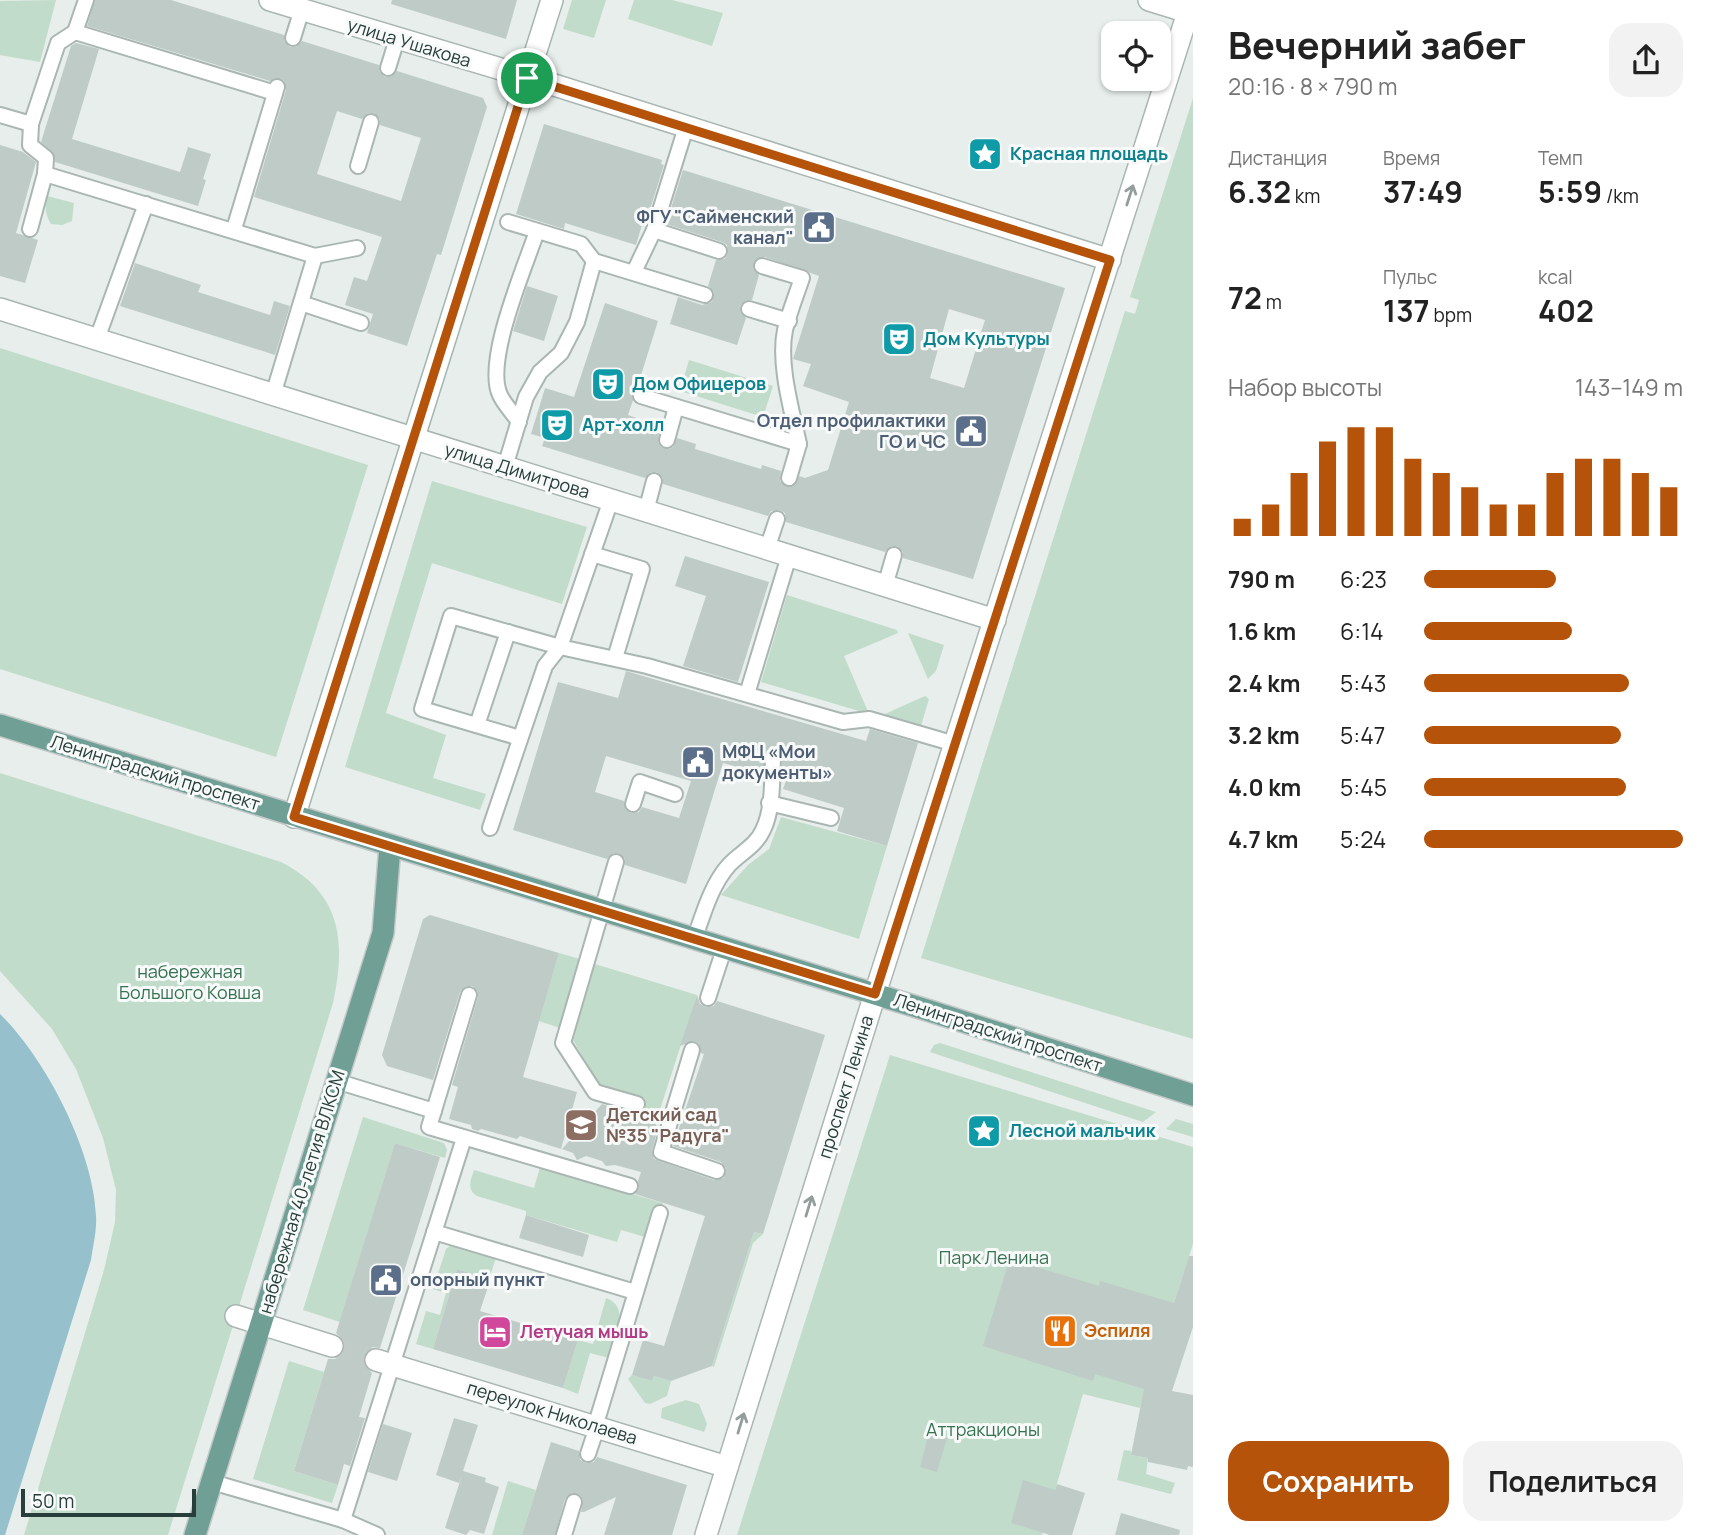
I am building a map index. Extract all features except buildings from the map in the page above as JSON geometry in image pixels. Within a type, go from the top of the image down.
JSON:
[{"type":"main road","name":"Ленинградский проспект","points":[[0,725],[875,994],[1193,1095]]},
{"type":"main road","name":"набережная 40-летия ВЛКСМ","points":[[195,1535],[383,933],[390,846]]},
{"type":"street","name":"улица Ушакова","points":[[270,0],[316,8],[397,38],[1110,260]]},
{"type":"street","points":[[294,817],[552,0]]},
{"type":"street","points":[[1149,0],[1190,6]]},
{"type":"street","name":"проспект Ленина","points":[[706,1535],[875,994],[1190,6]]},
{"type":"street","name":"улица Димитрова","points":[[0,309],[995,620]]},
{"type":"street","points":[[236,1315],[332,1346]]},
{"type":"street","name":"переулок Николаева","points":[[384,1362],[727,1467]]},
{"type":"lane","points":[[30,229],[45,174],[46,158],[30,145],[31,124],[58,43],[75,32],[86,0]]},
{"type":"lane","points":[[293,38],[316,8]]},
{"type":"lane","points":[[75,32],[276,90],[234,229]]},
{"type":"lane","points":[[388,68],[397,38]]},
{"type":"lane","points":[[0,115],[31,124]]},
{"type":"lane","points":[[358,166],[371,122]]},
{"type":"lane","points":[[634,272],[654,230],[686,127]]},
{"type":"lane","points":[[45,174],[234,229],[315,256],[356,248]]},
{"type":"lane","points":[[97,340],[146,204]]},
{"type":"lane","points":[[508,222],[581,244],[594,261],[705,295]]},
{"type":"lane","points":[[654,230],[719,251]]},
{"type":"lane","points":[[519,422],[499,393],[495,366],[502,335],[537,231]]},
{"type":"lane","points":[[273,394],[315,256]]},
{"type":"lane","points":[[505,467],[526,397],[540,372],[561,353],[577,323],[594,261]]},
{"type":"lane","points":[[762,266],[802,278],[785,332],[785,364],[799,444],[789,478]]},
{"type":"lane","points":[[301,303],[362,323]]},
{"type":"lane","points":[[749,309],[789,321]]},
{"type":"lane","points":[[641,396],[799,444]]},
{"type":"lane","points":[[667,440],[676,407]]},
{"type":"lane","points":[[646,511],[654,481]]},
{"type":"lane","points":[[490,828],[545,666],[560,647],[611,500]]},
{"type":"lane","points":[[767,549],[776,519]]},
{"type":"lane","points":[[592,554],[642,569],[615,658]]},
{"type":"lane","points":[[885,586],[894,555]]},
{"type":"lane","points":[[747,694],[789,556]]},
{"type":"lane","points":[[520,738],[422,709],[451,615],[560,647],[615,658],[843,722],[869,719],[955,744]]},
{"type":"lane","points":[[477,725],[508,632]]},
{"type":"lane","points":[[694,940],[712,893],[728,866],[752,846],[764,829],[773,759]]},
{"type":"lane","points":[[633,804],[640,782],[675,794]]},
{"type":"lane","points":[[769,803],[831,818]]},
{"type":"lane","points":[[616,862],[562,1043],[595,1092],[637,1104]]},
{"type":"lane","points":[[708,998],[723,949]]},
{"type":"lane","points":[[469,995],[429,1127],[630,1185]]},
{"type":"lane","points":[[692,1050],[661,1152],[717,1171]]},
{"type":"lane","points":[[336,1081],[434,1111]]},
{"type":"lane","points":[[343,1520],[384,1362],[434,1232],[464,1138]]},
{"type":"lane","points":[[588,1454],[660,1213]]},
{"type":"lane","points":[[434,1232],[635,1292]]},
{"type":"lane","points":[[212,1482],[343,1520],[377,1535]]},
{"type":"lane","points":[[564,1535],[574,1502]]},
{"type":"green space","points":[[56,0],[40,62],[0,55],[0,1]]},
{"type":"green space","points":[[572,0],[606,0],[594,38],[563,29]]},
{"type":"green space","points":[[634,0],[672,0],[723,13],[712,46],[628,19]]},
{"type":"green space","points":[[1193,98],[1193,1039],[921,958],[1125,311],[1135,314],[1139,300],[1130,297]]},
{"type":"green space","points":[[47,196],[74,203],[72,221],[62,225],[51,224],[46,211]]},
{"type":"green space","points":[[0,348],[368,465],[276,757],[0,669]]},
{"type":"green space","points":[[689,360],[773,386],[763,417],[680,391]]},
{"type":"green space","points":[[432,481],[587,527],[562,604],[432,563],[386,713],[446,735],[433,778],[486,794],[480,810],[345,767]]},
{"type":"green space","points":[[787,595],[897,630],[898,633],[844,656],[869,714],[761,682]]},
{"type":"green space","points":[[908,633],[944,645],[936,671],[928,679]]},
{"type":"green space","points":[[925,696],[929,699],[920,729],[878,717]]},
{"type":"green space","name":"набережная Большого Ковша","points":[[0,773],[281,862],[301,874],[317,889],[328,904],[335,921],[339,960],[333,1003],[168,1535],[24,1535],[104,1270],[115,1222],[116,1190],[103,1138],[76,1069],[52,1029],[0,971]]},
{"type":"green space","points":[[781,817],[887,846],[859,939],[721,895],[748,865],[769,849]]},
{"type":"green space","points":[[559,953],[580,959],[560,1028],[539,1021]]},
{"type":"green space","points":[[595,964],[697,995],[656,1122],[651,1114],[643,1114],[643,1100],[601,1088],[573,1040]]},
{"type":"green space","points":[[940,1043],[1156,1112],[1143,1122],[930,1052],[934,1045]]},
{"type":"green space","name":"Парк Ленина","points":[[890,1055],[1193,1147],[1193,1244],[1140,1408],[1083,1394],[1042,1535],[737,1535]]},
{"type":"green space","points":[[363,1117],[444,1143],[447,1150],[445,1158],[395,1143],[340,1322],[303,1310]]},
{"type":"green space","points":[[1176,1119],[1193,1124],[1193,1137],[1166,1129]]},
{"type":"green space","points":[[540,1167],[663,1203],[652,1239],[621,1230],[617,1242],[526,1215],[526,1211],[477,1196],[470,1187],[474,1170],[534,1188]]},
{"type":"green space","points":[[754,1232],[763,1234],[753,1243],[714,1367],[712,1366]]},
{"type":"green space","points":[[451,1245],[496,1258],[489,1279],[457,1269],[433,1349],[416,1344],[426,1311],[440,1315],[446,1293],[433,1289],[446,1249]]},
{"type":"green space","points":[[606,1298],[614,1302],[618,1309],[620,1316],[617,1333],[609,1358],[590,1353],[578,1394],[563,1388],[578,1340],[593,1344]]},
{"type":"green space","points":[[289,1361],[324,1372],[294,1471],[338,1485],[332,1503],[253,1479]]},
{"type":"green space","points":[[632,1375],[652,1381],[654,1376],[671,1381],[667,1396],[650,1404],[645,1403],[628,1379]]},
{"type":"green space","points":[[686,1400],[699,1404],[707,1424],[704,1432],[661,1418],[662,1408]]},
{"type":"green space","points":[[1124,1450],[1131,1451],[1131,1455],[1148,1458],[1146,1474],[1175,1483],[1171,1494],[1117,1480]]},
{"type":"green space","points":[[508,1481],[536,1490],[522,1535],[492,1535]]},
{"type":"water","points":[[0,1014],[17,1033],[50,1081],[77,1136],[87,1164],[96,1221],[91,1260],[5,1535],[0,1535]]},
{"type":"tunnel","points":[[332,1346],[376,1360]]},
{"type":"place","name":"Красная площадь","points":[[985,154]]},
{"type":"place","name":"ФГУ \"Сайменский канал\"","points":[[819,227]]},
{"type":"place","name":"Дом Культуры","points":[[899,339]]},
{"type":"place","name":"Дом Офицеров","points":[[608,384]]},
{"type":"place","name":"Арт-холл","points":[[557,425]]},
{"type":"place","name":"Отдел профилактики ГО и ЧС","points":[[971,431]]},
{"type":"place","name":"МФЦ «Мои документы»","points":[[698,762]]},
{"type":"place","name":"Детский сад №35 \"Радуга\"","points":[[581,1125]]},
{"type":"place","name":"Лесной мальчик","points":[[984,1131]]},
{"type":"place","name":"опорный пункт","points":[[386,1280]]},
{"type":"place","name":"Эспиля","points":[[1060,1331]]},
{"type":"place","name":"Летучая мышь","points":[[495,1332]]},
{"type":"route","points":[[527,78],[1110,260],[875,994],[294,817],[527,78]]},
{"type":"park label","name":"Аттракционы","points":[[983,1430]]}]
